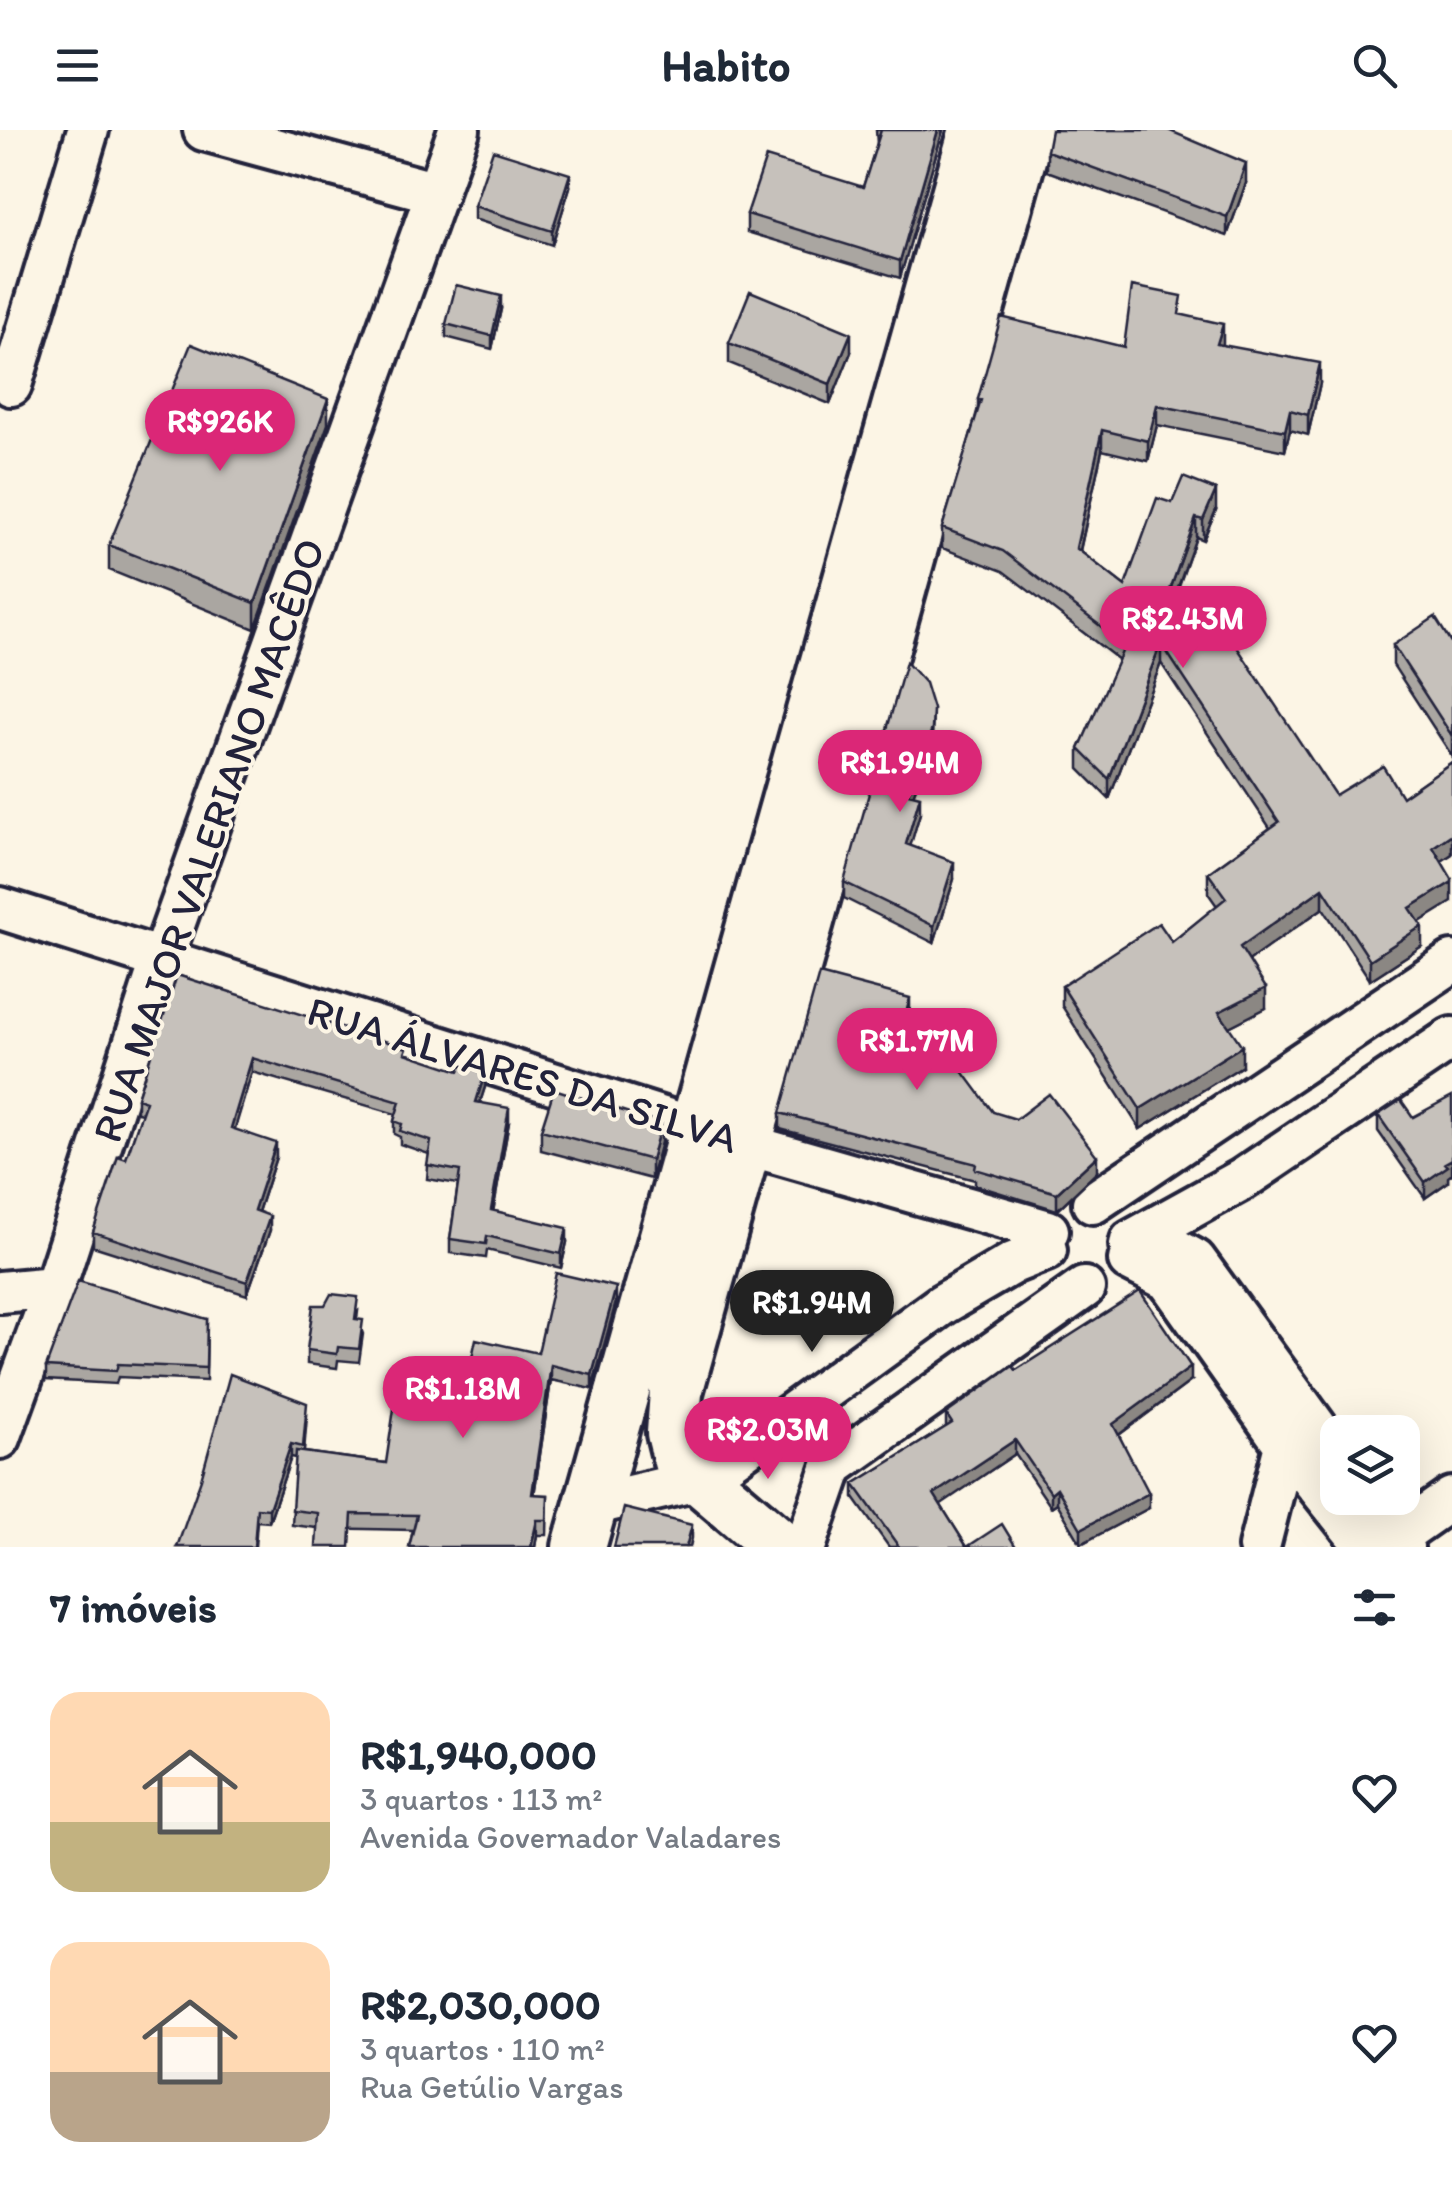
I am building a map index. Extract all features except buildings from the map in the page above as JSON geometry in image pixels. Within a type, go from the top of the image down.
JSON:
[{"type":"main road","points":[[781,1547],[680,1461],[673,1433],[676,1392],[745,1144],[891,527],[976,130]]},
{"type":"main road","points":[[589,1511],[696,1128],[891,527],[1026,130]]},
{"type":"street","points":[[12,386],[88,130]]},
{"type":"street","points":[[204,130],[437,194]]},
{"type":"street","name":"RUA MAJOR VALERIANO MACÊDO","points":[[0,1438],[161,961],[459,130]]},
{"type":"street","name":"RUA ÁLVARES DA SILVA","points":[[0,908],[1047,1241]]},
{"type":"street","points":[[1093,1203],[1452,962]]},
{"type":"street","points":[[1130,1249],[1243,1180],[1452,1038]]},
{"type":"street","points":[[1093,1203],[1111,1210],[1124,1222],[1130,1249],[1119,1276],[1103,1286],[1084,1288],[1066,1282],[1052,1268],[1047,1241],[1058,1216],[1074,1205],[1093,1203]]},
{"type":"street","points":[[589,1511],[702,1479],[943,1304],[1047,1241]]},
{"type":"street","points":[[1130,1249],[1173,1248],[1195,1260],[1320,1432]]},
{"type":"street","points":[[1130,1249],[1168,1280],[1285,1445],[1387,1545]]},
{"type":"street","points":[[0,1292],[54,1287]]},
{"type":"street","points":[[806,1547],[833,1466],[1084,1288]]},
{"type":"street","points":[[1259,1547],[1296,1399]]},
{"type":"street","points":[[1387,1545],[1452,1498]]},
{"type":"street","points":[[1374,1515],[1387,1545]]}]
